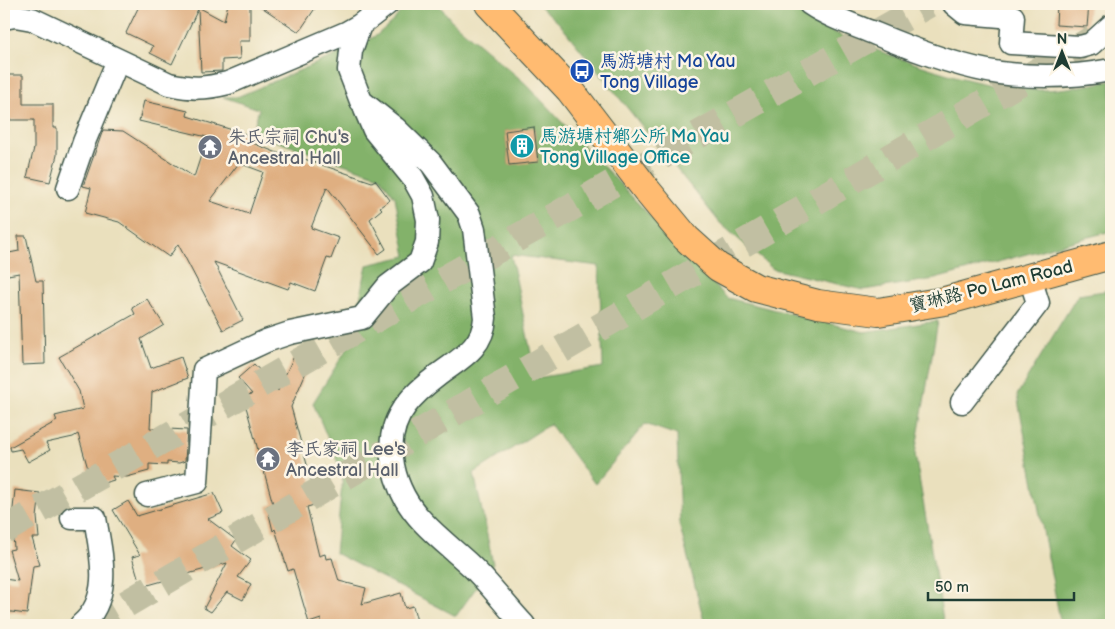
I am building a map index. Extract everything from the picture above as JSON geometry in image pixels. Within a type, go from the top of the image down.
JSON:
[{"type":"main road","name":"寶琳路 Po Lam Road","points":[[489,4],[570,90],[648,192],[686,238],[718,267],[756,288],[818,304],[878,312],[945,301],[1111,255]]},
{"type":"street","points":[[4,18],[15,16],[32,19],[169,84],[190,88],[209,88],[228,83],[346,33],[360,25],[386,4]]},
{"type":"street","points":[[810,4],[859,28],[949,61],[999,73],[1046,77],[1090,74],[1111,70]]},
{"type":"street","points":[[954,4],[965,13],[1013,18],[1011,43],[1080,47],[1092,44],[1111,26]]},
{"type":"street","points":[[147,495],[196,482],[204,370],[266,341],[290,333],[362,318],[388,286],[420,262],[427,242],[428,220],[423,196],[413,178],[374,130],[349,70],[351,51],[360,25]]},
{"type":"street","points":[[1046,77],[1048,45]]},
{"type":"street","points":[[68,188],[84,142],[118,60]]},
{"type":"street","points":[[361,101],[395,128],[431,163],[469,214],[474,229],[485,318],[481,338],[474,348],[420,389],[405,406],[395,426],[391,452],[396,479],[406,501],[422,522],[472,566],[524,625]]},
{"type":"street","points":[[962,402],[1038,303],[1030,278]]},
{"type":"street","points":[[72,518],[95,518],[102,559],[103,576],[96,608],[81,625]]},
{"type":"green space","points":[[406,4],[438,4],[451,20],[526,84],[727,298],[864,332],[938,321],[915,454],[944,625],[705,625],[680,527],[677,435],[645,424],[595,484],[550,424],[474,473],[493,564],[456,616],[335,553],[343,475],[313,403],[351,342],[367,265],[406,256],[395,197],[379,176],[252,133],[259,109],[223,97],[237,97],[355,47],[377,35],[394,20]],"holes":[[[534,128],[538,161],[509,165],[505,131]],[[511,255],[599,266],[603,367],[536,378]]]},
{"type":"green space","points":[[538,4],[784,4],[827,29],[858,43],[954,76],[1005,87],[1039,90],[1111,81],[1111,231],[935,279],[863,290],[773,269],[720,223],[559,23]]},
{"type":"green space","points":[[1111,290],[1111,625],[1061,625],[1017,395],[1078,295]]},
{"type":"building","points":[[140,4],[200,4],[198,7],[224,21],[228,4],[250,4],[250,41],[239,41],[240,59],[222,60],[222,71],[201,72],[198,9],[172,64],[150,53],[153,46],[126,33]]},
{"type":"building","points":[[257,4],[318,4],[299,32]]},
{"type":"building","points":[[1057,4],[1089,4],[1087,27],[1056,25]]},
{"type":"building","points":[[4,75],[23,75],[23,104],[53,104],[53,128],[57,128],[57,155],[50,182],[27,177],[34,148],[34,120],[4,120]]},
{"type":"building","points":[[144,101],[188,111],[187,116],[252,136],[250,142],[280,154],[281,151],[372,182],[375,180],[390,200],[380,207],[382,209],[370,219],[386,249],[379,254],[327,187],[311,228],[339,238],[331,259],[327,258],[315,291],[291,282],[288,289],[214,262],[243,320],[223,330],[178,244],[169,257],[119,222],[85,213],[91,188],[83,186],[103,130],[123,131],[194,177],[207,137],[139,121]],"holes":[[[239,163],[263,172],[249,214],[210,201]]]},
{"type":"building","name":"馬游塘村鄉公所 Ma Yau Tong Village Office","points":[[534,127],[538,162],[509,165],[505,131]]},
{"type":"building","points":[[18,236],[26,236],[36,281],[43,281],[45,364],[22,365],[19,273],[8,275],[4,259],[4,254],[19,251]]},
{"type":"building","points":[[147,299],[164,325],[141,339],[151,368],[181,357],[188,378],[152,392],[150,428],[187,430],[185,461],[179,463],[167,462],[167,465],[149,464],[149,471],[127,477],[112,476],[114,480],[93,486],[78,434],[73,437],[46,443],[50,450],[28,462],[21,449],[11,451],[10,447],[57,421],[55,416],[83,409],[79,391],[59,357],[135,314],[132,308]]},
{"type":"building","points":[[294,356],[310,363],[291,407],[318,504],[307,507],[319,556],[325,554],[326,559],[332,558],[339,581],[366,588],[362,604],[401,593],[405,608],[413,606],[418,625],[321,625],[321,619],[309,623],[293,569],[288,571],[275,529],[273,531],[267,506],[273,504],[243,396],[252,394],[238,378],[254,364],[278,391]]},
{"type":"building","points":[[15,490],[40,493],[37,517],[39,538],[32,538],[40,565],[33,566],[27,614],[4,611],[4,579],[18,581],[9,550],[14,549],[12,518]]},
{"type":"building","points":[[214,493],[223,513],[208,519],[236,540],[232,546],[251,560],[238,577],[251,584],[243,600],[227,592],[211,612],[204,608],[227,563],[141,587],[132,557],[140,555],[113,510],[128,501],[137,516]]},
{"type":"tunnel","points":[[4,530],[928,4]]},
{"type":"tunnel","points":[[90,625],[1095,38]]},
{"type":"place","name":"馬游塘村 Ma Yau Tong Village","points":[[582,71]]},
{"type":"place","name":"馬游塘村鄉公所 Ma Yau Tong Village Office","points":[[522,146]]},
{"type":"place","name":"朱氏宗祠 Chu's Ancestral Hall","points":[[210,147]]},
{"type":"place","name":"李氏家祠 Lee's Ancestral Hall","points":[[268,459]]}]
